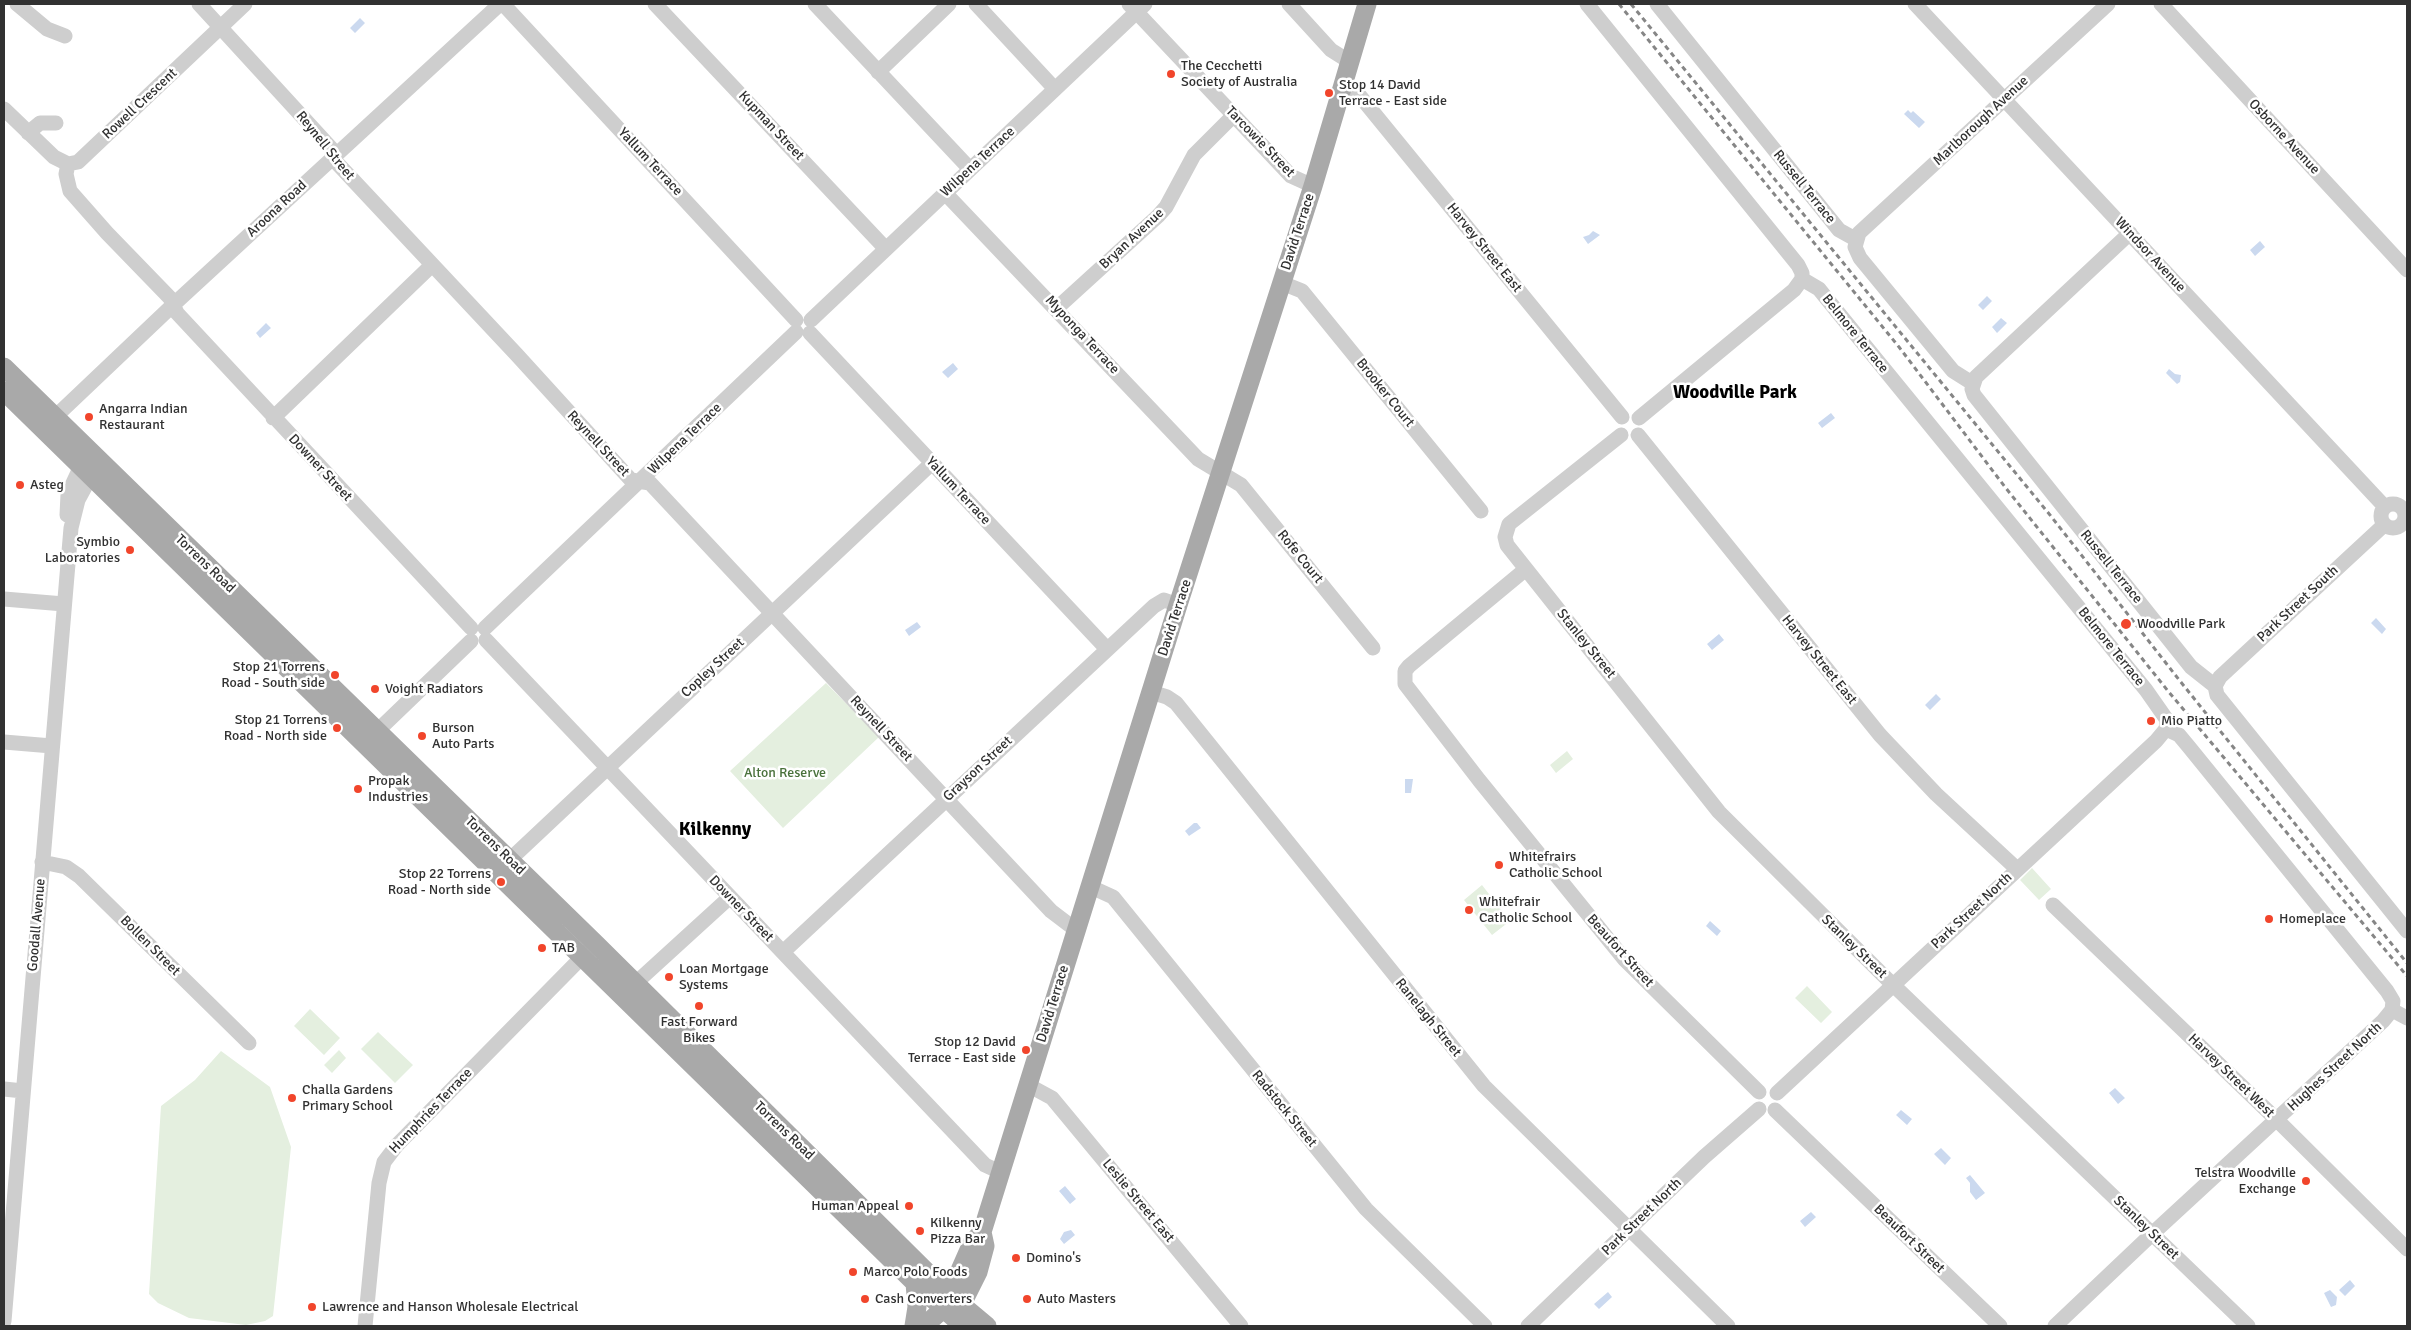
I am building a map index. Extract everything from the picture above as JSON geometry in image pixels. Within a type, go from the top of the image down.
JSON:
[{"type":"main road","name":"David Terrace","points":[[953,1313],[972,1243],[982,1232],[1178,605],[1313,186],[1367,4]]},
{"type":"main road","name":"Torrens Road","points":[[4,367],[55,417],[89,466],[495,874],[589,951],[635,983],[730,1090],[915,1283],[953,1313],[987,1326]]},
{"type":"main road","name":"Torrens Road","points":[[4,391],[89,466],[378,730],[509,860],[589,951],[622,996],[730,1090],[953,1313]]},
{"type":"main road","name":"David Terrace","points":[[953,1313],[978,1272],[985,1246],[982,1232]]},
{"type":"main road","points":[[978,1272],[980,1298],[987,1326]]},
{"type":"main road","points":[[914,1326],[917,1307],[915,1283]]},
{"type":"main road","points":[[924,1326],[953,1313]]},
{"type":"street","points":[[17,4],[47,29],[65,36]]},
{"type":"street","name":"Reynell Street","points":[[199,4],[331,148],[332,157],[517,354],[631,480],[650,483],[1051,911],[1076,930]]},
{"type":"street","name":"Rowell Crescent","points":[[68,164],[78,162],[245,4]]},
{"type":"street","name":"Aroona Road","points":[[55,417],[332,157],[502,4]]},
{"type":"street","name":"Yallum Terrace","points":[[502,4],[1107,649]]},
{"type":"street","name":"Kupman Street","points":[[655,4],[886,249]]},
{"type":"street","points":[[815,4],[970,169]]},
{"type":"street","points":[[878,72],[949,4]]},
{"type":"street","points":[[976,4],[1055,89]]},
{"type":"street","points":[[1288,4],[1330,50],[1350,62]]},
{"type":"street","name":"Belmore Terrace","points":[[1587,4],[1792,257],[1802,276],[1819,289],[2146,690],[2167,720],[2166,729]]},
{"type":"street","name":"Russell Terrace","points":[[1657,4],[1839,230],[1857,240]]},
{"type":"street","name":"Windsor Avenue","points":[[1915,4],[2385,507]]},
{"type":"street","name":"Marlborough Avenue","points":[[1857,240],[1859,233],[2108,4]]},
{"type":"street","name":"Osborne Avenue","points":[[2160,4],[2407,270]]},
{"type":"street","name":"Wilpena Terrace","points":[[364,744],[1055,89],[1137,6]]},
{"type":"street","name":"Tarcowie Street","points":[[1137,6],[1291,176],[1313,186]]},
{"type":"street","name":"Harvey Street East","points":[[1344,81],[1355,90],[1622,417]]},
{"type":"street","points":[[4,109],[54,157],[68,164]]},
{"type":"street","name":"Bryan Avenue","points":[[1057,308],[1158,216],[1166,207],[1194,155],[1234,115]]},
{"type":"street","points":[[28,133],[40,123],[56,123]]},
{"type":"street","name":"Downer Street","points":[[68,164],[66,174],[70,191],[107,233],[170,298],[177,314],[273,418],[985,1165],[1000,1172]]},
{"type":"street","name":"Myponga Terrace","points":[[945,193],[1057,308],[1198,459],[1221,473]]},
{"type":"street","points":[[1857,240],[1855,246],[1860,258],[1953,371],[1962,378],[1974,380],[2130,233]]},
{"type":"street","points":[[273,418],[432,265]]},
{"type":"street","points":[[1638,418],[1794,290],[1802,276]]},
{"type":"street","name":"Brooker Court","points":[[1282,283],[1302,291],[1481,511]]},
{"type":"street","name":"Russell Terrace","points":[[1974,380],[1974,395],[2191,667],[2215,686],[2217,695],[2407,931]]},
{"type":"street","points":[[1632,414],[1638,418],[1642,425],[1638,435],[1632,438],[1621,435],[1618,424],[1622,417],[1632,414]]},
{"type":"street","name":"Stanley Street","points":[[1621,435],[1514,519],[1506,530],[1507,545],[1719,812],[1892,984],[2248,1326]]},
{"type":"street","name":"Harvey Street East","points":[[1638,435],[1880,735],[1936,794],[2017,869]]},
{"type":"street","name":"Copley Street","points":[[495,874],[932,463]]},
{"type":"street","name":"Goodall Avenue","points":[[4,1321],[71,528],[89,466]]},
{"type":"street","name":"Rofe Court","points":[[1221,473],[1241,485],[1373,648]]},
{"type":"street","points":[[2394,504],[2404,505],[2404,529],[2384,525],[2380,514],[2385,507],[2394,504]]},
{"type":"street","name":"Park Street South","points":[[2215,686],[2220,677],[2384,525]]},
{"type":"street","name":"Beaufort Street","points":[[1526,569],[1409,666],[1404,679],[1407,689],[1625,960],[1759,1092]]},
{"type":"street","points":[[4,599],[64,604]]},
{"type":"street","name":"Grayson Street","points":[[783,952],[1159,602],[1164,600],[1178,605]]},
{"type":"street","name":"Ranelagh Street","points":[[1151,692],[1167,697],[1176,703],[1484,1086],[1728,1326]]},
{"type":"street","points":[[2166,729],[2179,736],[2189,747],[2387,991],[2393,1001],[2392,1010],[2407,1018]]},
{"type":"street","name":"Park Street North","points":[[1777,1093],[1892,984],[2156,741],[2166,729]]},
{"type":"street","points":[[4,742],[52,746]]},
{"type":"street","name":"Bollen Street","points":[[42,862],[66,867],[79,876],[249,1043]]},
{"type":"street","name":"Radstock Street","points":[[1090,887],[1113,896],[1366,1209],[1485,1326]]},
{"type":"street","points":[[622,996],[730,896]]},
{"type":"street","name":"Harvey Street West","points":[[2053,905],[2277,1120],[2407,1249]]},
{"type":"street","name":"Humphries Terrace","points":[[365,1326],[379,1183],[384,1162],[397,1145],[589,951]]},
{"type":"street","name":"Hughes Street North","points":[[2055,1326],[2152,1234],[2384,1021],[2392,1010]]},
{"type":"street","name":"Leslie Street East","points":[[1028,1085],[1052,1098],[1241,1326]]},
{"type":"street","points":[[4,1089],[23,1091]]},
{"type":"street","points":[[1769,1089],[1777,1093],[1779,1101],[1775,1110],[1769,1113],[1759,1109],[1755,1100],[1759,1092],[1769,1089]]},
{"type":"street","name":"Park Street North","points":[[1528,1326],[1704,1157],[1759,1109]]},
{"type":"street","name":"Beaufort Street","points":[[1775,1110],[2000,1326]]},
{"type":"green space","name":"Alton Reserve","points":[[826,683],[879,737],[783,828],[730,771]]},
{"type":"green space","points":[[1567,751],[1573,759],[1556,773],[1550,765]]},
{"type":"green space","points":[[2032,868],[2051,889],[2039,900],[2020,880]]},
{"type":"green space","points":[[1482,885],[1510,921],[1492,935],[1464,900]]},
{"type":"green space","points":[[1807,986],[1832,1012],[1821,1023],[1795,998]]},
{"type":"green space","points":[[310,1009],[340,1038],[324,1055],[294,1026]]},
{"type":"green space","points":[[378,1032],[413,1065],[395,1083],[361,1049]]},
{"type":"green space","points":[[339,1050],[346,1058],[332,1073],[324,1065]]},
{"type":"green space","points":[[221,1051],[270,1087],[291,1147],[273,1316],[265,1321],[246,1325],[189,1318],[158,1303],[149,1294],[161,1106],[195,1080]]},
{"type":"water","points":[[360,18],[365,23],[355,33],[350,28]]},
{"type":"water","points":[[1908,110],[1911,113],[1913,111],[1925,122],[1919,128],[1904,114]]},
{"type":"water","points":[[1593,231],[1600,235],[1588,244],[1583,237]]},
{"type":"water","points":[[2260,241],[2265,247],[2255,256],[2250,250]]},
{"type":"water","points":[[1987,296],[1992,301],[1983,310],[1978,305]]},
{"type":"water","points":[[2001,318],[2007,323],[1997,333],[1992,327]]},
{"type":"water","points":[[266,323],[271,328],[260,338],[256,333]]},
{"type":"water","points":[[953,363],[958,369],[948,378],[942,372]]},
{"type":"water","points":[[2169,369],[2175,374],[2181,375],[2180,382],[2177,384],[2166,373]]},
{"type":"water","points":[[1831,413],[1835,418],[1822,428],[1818,423]]},
{"type":"water","points":[[2376,618],[2386,629],[2382,634],[2371,623]]},
{"type":"water","points":[[917,622],[921,627],[909,636],[905,630]]},
{"type":"water","points":[[1719,634],[1724,640],[1712,650],[1707,644]]},
{"type":"water","points":[[1936,694],[1941,699],[1930,710],[1925,705]]},
{"type":"water","points":[[1405,779],[1413,779],[1411,793],[1405,793]]},
{"type":"water","points":[[1194,823],[1197,823],[1201,828],[1189,836],[1185,831]]},
{"type":"water","points":[[1710,921],[1721,931],[1717,936],[1706,926]]},
{"type":"water","points":[[2115,1088],[2125,1098],[2118,1104],[2109,1093]]},
{"type":"water","points":[[1901,1110],[1912,1119],[1907,1125],[1896,1115]]},
{"type":"water","points":[[1941,1148],[1951,1158],[1945,1165],[1934,1154]]},
{"type":"water","points":[[1970,1175],[1985,1193],[1976,1200],[1970,1192],[1970,1183],[1966,1178]]},
{"type":"water","points":[[1065,1186],[1076,1199],[1070,1204],[1059,1191]]},
{"type":"water","points":[[1811,1212],[1816,1217],[1805,1227],[1800,1221]]},
{"type":"water","points":[[1071,1230],[1075,1235],[1064,1244],[1060,1239],[1064,1232]]},
{"type":"water","points":[[2350,1280],[2355,1286],[2345,1296],[2339,1290]]},
{"type":"water","points":[[2330,1290],[2337,1297],[2336,1305],[2331,1307],[2324,1293]]},
{"type":"water","points":[[1608,1292],[1612,1297],[1599,1309],[1594,1304]]},
{"type":"railway","points":[[1619,4],[1899,347],[2005,487],[2168,691],[2407,976]]},
{"type":"railway","points":[[1631,4],[2050,515],[2180,681],[2407,963]]},
{"type":"place","name":"The Cecchetti Society of Australia","points":[[1171,74]]},
{"type":"place","name":"Stop 14 David Terrace - East side","points":[[1329,93]]},
{"type":"place","name":"Angarra Indian Restaurant","points":[[89,417]]},
{"type":"place","name":"Asteg","points":[[20,485]]},
{"type":"place","name":"Symbio Laboratories","points":[[130,550]]},
{"type":"place","name":"Woodville Park","points":[[2126,624]]},
{"type":"place","name":"Stop 21 Torrens Road - South side","points":[[335,675]]},
{"type":"place","name":"Voight Radiators","points":[[375,689]]},
{"type":"place","name":"Mio Piatto","points":[[2151,721]]},
{"type":"place","name":"Stop 21 Torrens Road - North side","points":[[337,728]]},
{"type":"place","name":"Burson Auto Parts","points":[[422,736]]},
{"type":"place","name":"Propak Industries","points":[[358,789]]},
{"type":"place","name":"Whitefrairs Catholic School","points":[[1499,865]]},
{"type":"place","name":"Stop 22 Torrens Road - North side","points":[[501,882]]},
{"type":"place","name":"Whitefrair Catholic School","points":[[1469,910]]},
{"type":"place","name":"Homeplace","points":[[2269,919]]},
{"type":"place","name":"TAB","points":[[542,948]]},
{"type":"place","name":"Loan Mortgage Systems","points":[[669,977]]},
{"type":"place","name":"Fast Forward Bikes","points":[[699,1006]]},
{"type":"place","name":"Stop 12 David Terrace - East side","points":[[1026,1050]]},
{"type":"place","name":"Challa Gardens Primary School","points":[[292,1098]]},
{"type":"place","name":"Telstra Woodville Exchange","points":[[2306,1181]]},
{"type":"place","name":"Human Appeal","points":[[909,1206]]},
{"type":"place","name":"Kilkenny Pizza Bar","points":[[920,1231]]},
{"type":"place","name":"Domino's","points":[[1016,1258]]},
{"type":"place","name":"Marco Polo Foods","points":[[853,1272]]},
{"type":"place","name":"Cash Converters","points":[[865,1299]]},
{"type":"place","name":"Auto Masters","points":[[1027,1299]]},
{"type":"place","name":"Lawrence and Hanson Wholesale Electrical","points":[[312,1307]]},
{"type":"district","name":"Woodville Park","points":[[1735,393]]},
{"type":"district","name":"Kilkenny","points":[[715,830]]}]
